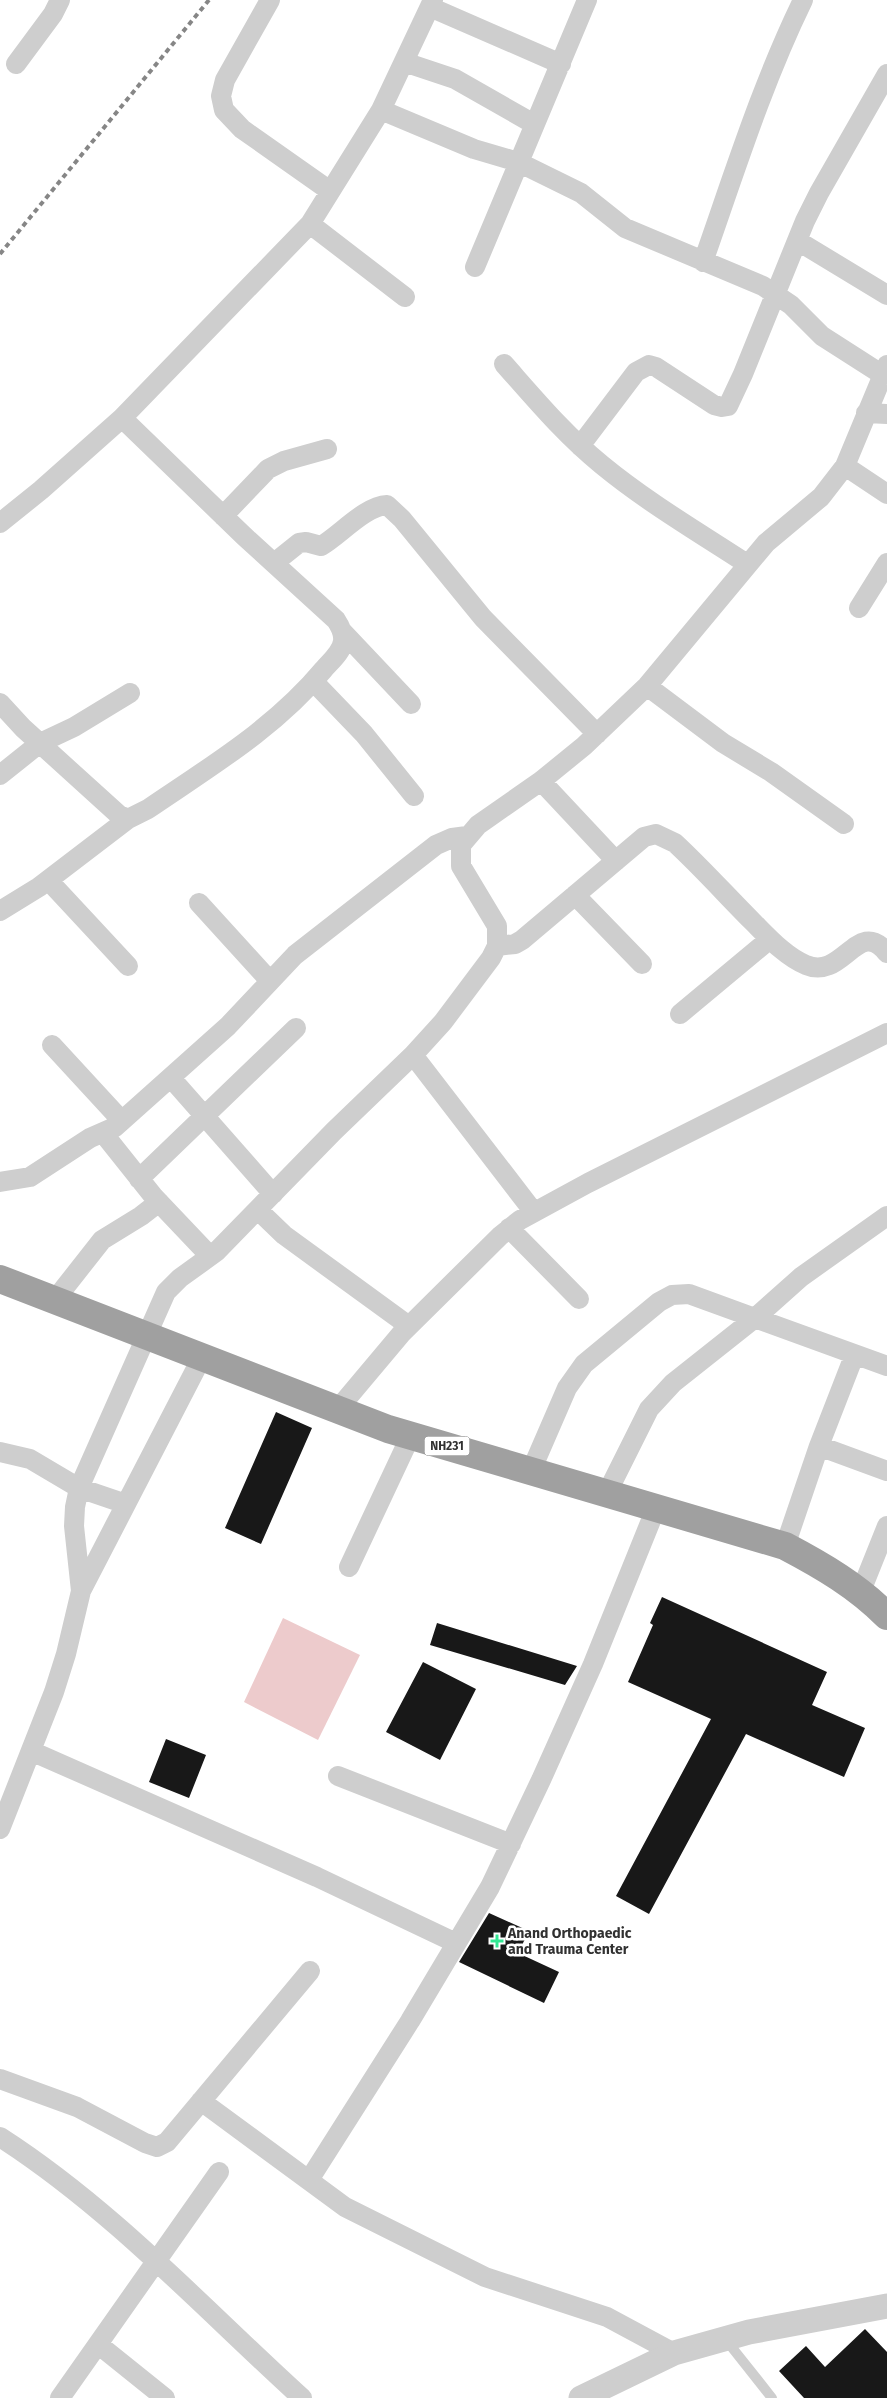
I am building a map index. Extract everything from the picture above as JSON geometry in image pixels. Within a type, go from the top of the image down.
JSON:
[{"type":"highway","name":"NH231","points":[[0,1280],[411,1436],[785,1546],[829,1570],[860,1591],[887,1616]]},
{"type":"street","points":[[16,64],[53,14],[60,0]]},
{"type":"street","points":[[270,0],[225,80],[221,96],[224,110],[242,129],[330,191]]},
{"type":"street","points":[[475,267],[587,0]]},
{"type":"street","points":[[704,262],[744,142],[783,42],[803,0]]},
{"type":"street","points":[[0,523],[41,490],[122,418],[310,224],[381,110],[432,3],[561,64]]},
{"type":"street","points":[[404,62],[455,80],[534,124]]},
{"type":"street","points":[[580,446],[636,372],[649,365],[656,367],[714,405],[728,406],[819,193],[887,74]]},
{"type":"street","points":[[81,1591],[74,1526],[79,1488],[166,1292],[180,1278],[210,1256],[413,1056],[432,1036],[465,994],[497,946],[497,926],[461,866],[461,845],[467,836],[478,825],[541,781],[597,734],[647,686],[766,543],[821,497],[844,466],[885,370],[822,336],[791,305],[777,294],[625,228],[582,193],[518,162],[474,149],[381,110]]},
{"type":"street","points":[[310,224],[405,297]]},
{"type":"street","points":[[798,242],[887,295]]},
{"type":"street","points":[[504,364],[580,446],[630,488],[747,564]]},
{"type":"street","points":[[866,413],[887,414]]},
{"type":"street","points":[[122,418],[336,620],[342,630],[411,704]]},
{"type":"street","points":[[224,516],[268,469],[284,461],[327,449]]},
{"type":"street","points":[[844,466],[887,494]]},
{"type":"street","points":[[274,563],[299,543],[306,542],[321,546],[378,505],[386,505],[402,519],[483,618],[597,734]]},
{"type":"street","points":[[859,608],[887,563]]},
{"type":"street","points":[[0,911],[48,880],[128,819],[144,812],[270,725],[314,682],[340,650],[343,640],[342,630]]},
{"type":"street","points":[[314,682],[364,734],[414,796]]},
{"type":"street","points":[[647,686],[723,743],[771,772],[844,824]]},
{"type":"street","points":[[0,775],[40,743],[74,727],[130,693]]},
{"type":"street","points":[[0,703],[40,743],[119,815],[128,819]]},
{"type":"street","points":[[541,781],[616,861]]},
{"type":"street","points":[[497,946],[515,944],[522,940],[644,837],[651,834],[663,836],[691,858],[770,939],[798,962],[814,968],[824,968],[835,964],[861,943],[868,940],[876,942],[887,953]]},
{"type":"street","points":[[0,1182],[30,1177],[90,1138],[103,1133],[122,1121],[228,1026],[310,941],[436,845],[452,838],[467,836]]},
{"type":"street","points":[[48,880],[128,966]]},
{"type":"street","points":[[575,895],[642,964]]},
{"type":"street","points":[[199,903],[270,981]]},
{"type":"street","points":[[680,1014],[770,939]]},
{"type":"street","points":[[139,1179],[296,1028]]},
{"type":"street","points":[[338,1409],[409,1326],[509,1228],[533,1211],[887,1033]]},
{"type":"street","points":[[52,1045],[122,1121]]},
{"type":"street","points":[[413,1056],[533,1211]]},
{"type":"street","points":[[171,1078],[273,1194]]},
{"type":"street","points":[[103,1133],[158,1202],[210,1256]]},
{"type":"street","points":[[54,1301],[102,1240],[141,1216],[158,1202]]},
{"type":"street","points":[[258,1210],[289,1239],[306,1249],[409,1326]]},
{"type":"street","points":[[607,1493],[654,1403],[673,1383],[755,1318],[821,1261],[887,1216]]},
{"type":"street","points":[[509,1228],[579,1299]]},
{"type":"street","points":[[531,1471],[574,1376],[604,1345],[659,1302],[672,1295],[690,1294],[854,1356],[887,1366]]},
{"type":"street","points":[[785,1546],[819,1446],[854,1356]]},
{"type":"street","points":[[0,1830],[31,1752],[66,1654],[81,1591],[202,1357]]},
{"type":"street","points":[[349,1566],[411,1436]]},
{"type":"street","points":[[819,1446],[887,1472]]},
{"type":"street","points":[[0,1452],[30,1459],[79,1488],[126,1504]]},
{"type":"street","points":[[309,2180],[490,1887],[593,1664],[656,1508]]},
{"type":"street","points":[[860,1591],[887,1526]]},
{"type":"street","points":[[31,1752],[308,1873],[456,1943]]},
{"type":"street","points":[[338,1776],[511,1844]]},
{"type":"street","points":[[0,2080],[77,2107],[145,2143],[157,2147],[167,2142],[310,1971]]},
{"type":"street","points":[[202,2101],[345,2207],[484,2277],[607,2318],[674,2353]]},
{"type":"street","points":[[0,2138],[30,2157],[157,2261],[302,2398]]},
{"type":"street","points":[[60,2398],[219,2172]]},
{"type":"street","points":[[582,2398],[674,2353],[749,2332],[887,2306]]},
{"type":"street","points":[[99,2345],[165,2398]]},
{"type":"lane","points":[[725,2339],[772,2398]]},
{"type":"shaded area","points":[[283,1618],[360,1655],[318,1740],[244,1702]]},
{"type":"building","points":[[276,1412],[312,1428],[261,1544],[225,1528]]},
{"type":"building","points":[[662,1597],[827,1672],[812,1705],[865,1728],[844,1777],[746,1734],[649,1914],[616,1896],[711,1719],[628,1682],[653,1625],[650,1623]]},
{"type":"building","points":[[437,1623],[577,1666],[565,1685],[430,1645]]},
{"type":"building","points":[[423,1662],[476,1689],[440,1760],[386,1732]]},
{"type":"building","points":[[166,1739],[206,1755],[189,1798],[149,1782]]},
{"type":"building","points":[[489,1913],[529,1931],[518,1953],[559,1972],[544,2003],[459,1962]]},
{"type":"building","points":[[865,2329],[887,2352],[887,2398],[804,2398],[779,2371],[806,2346],[825,2367]]},
{"type":"railway","points":[[0,254],[209,0]]},
{"type":"place","name":"Anand Orthopaedic and Trauma Center","points":[[497,1941]]}]
